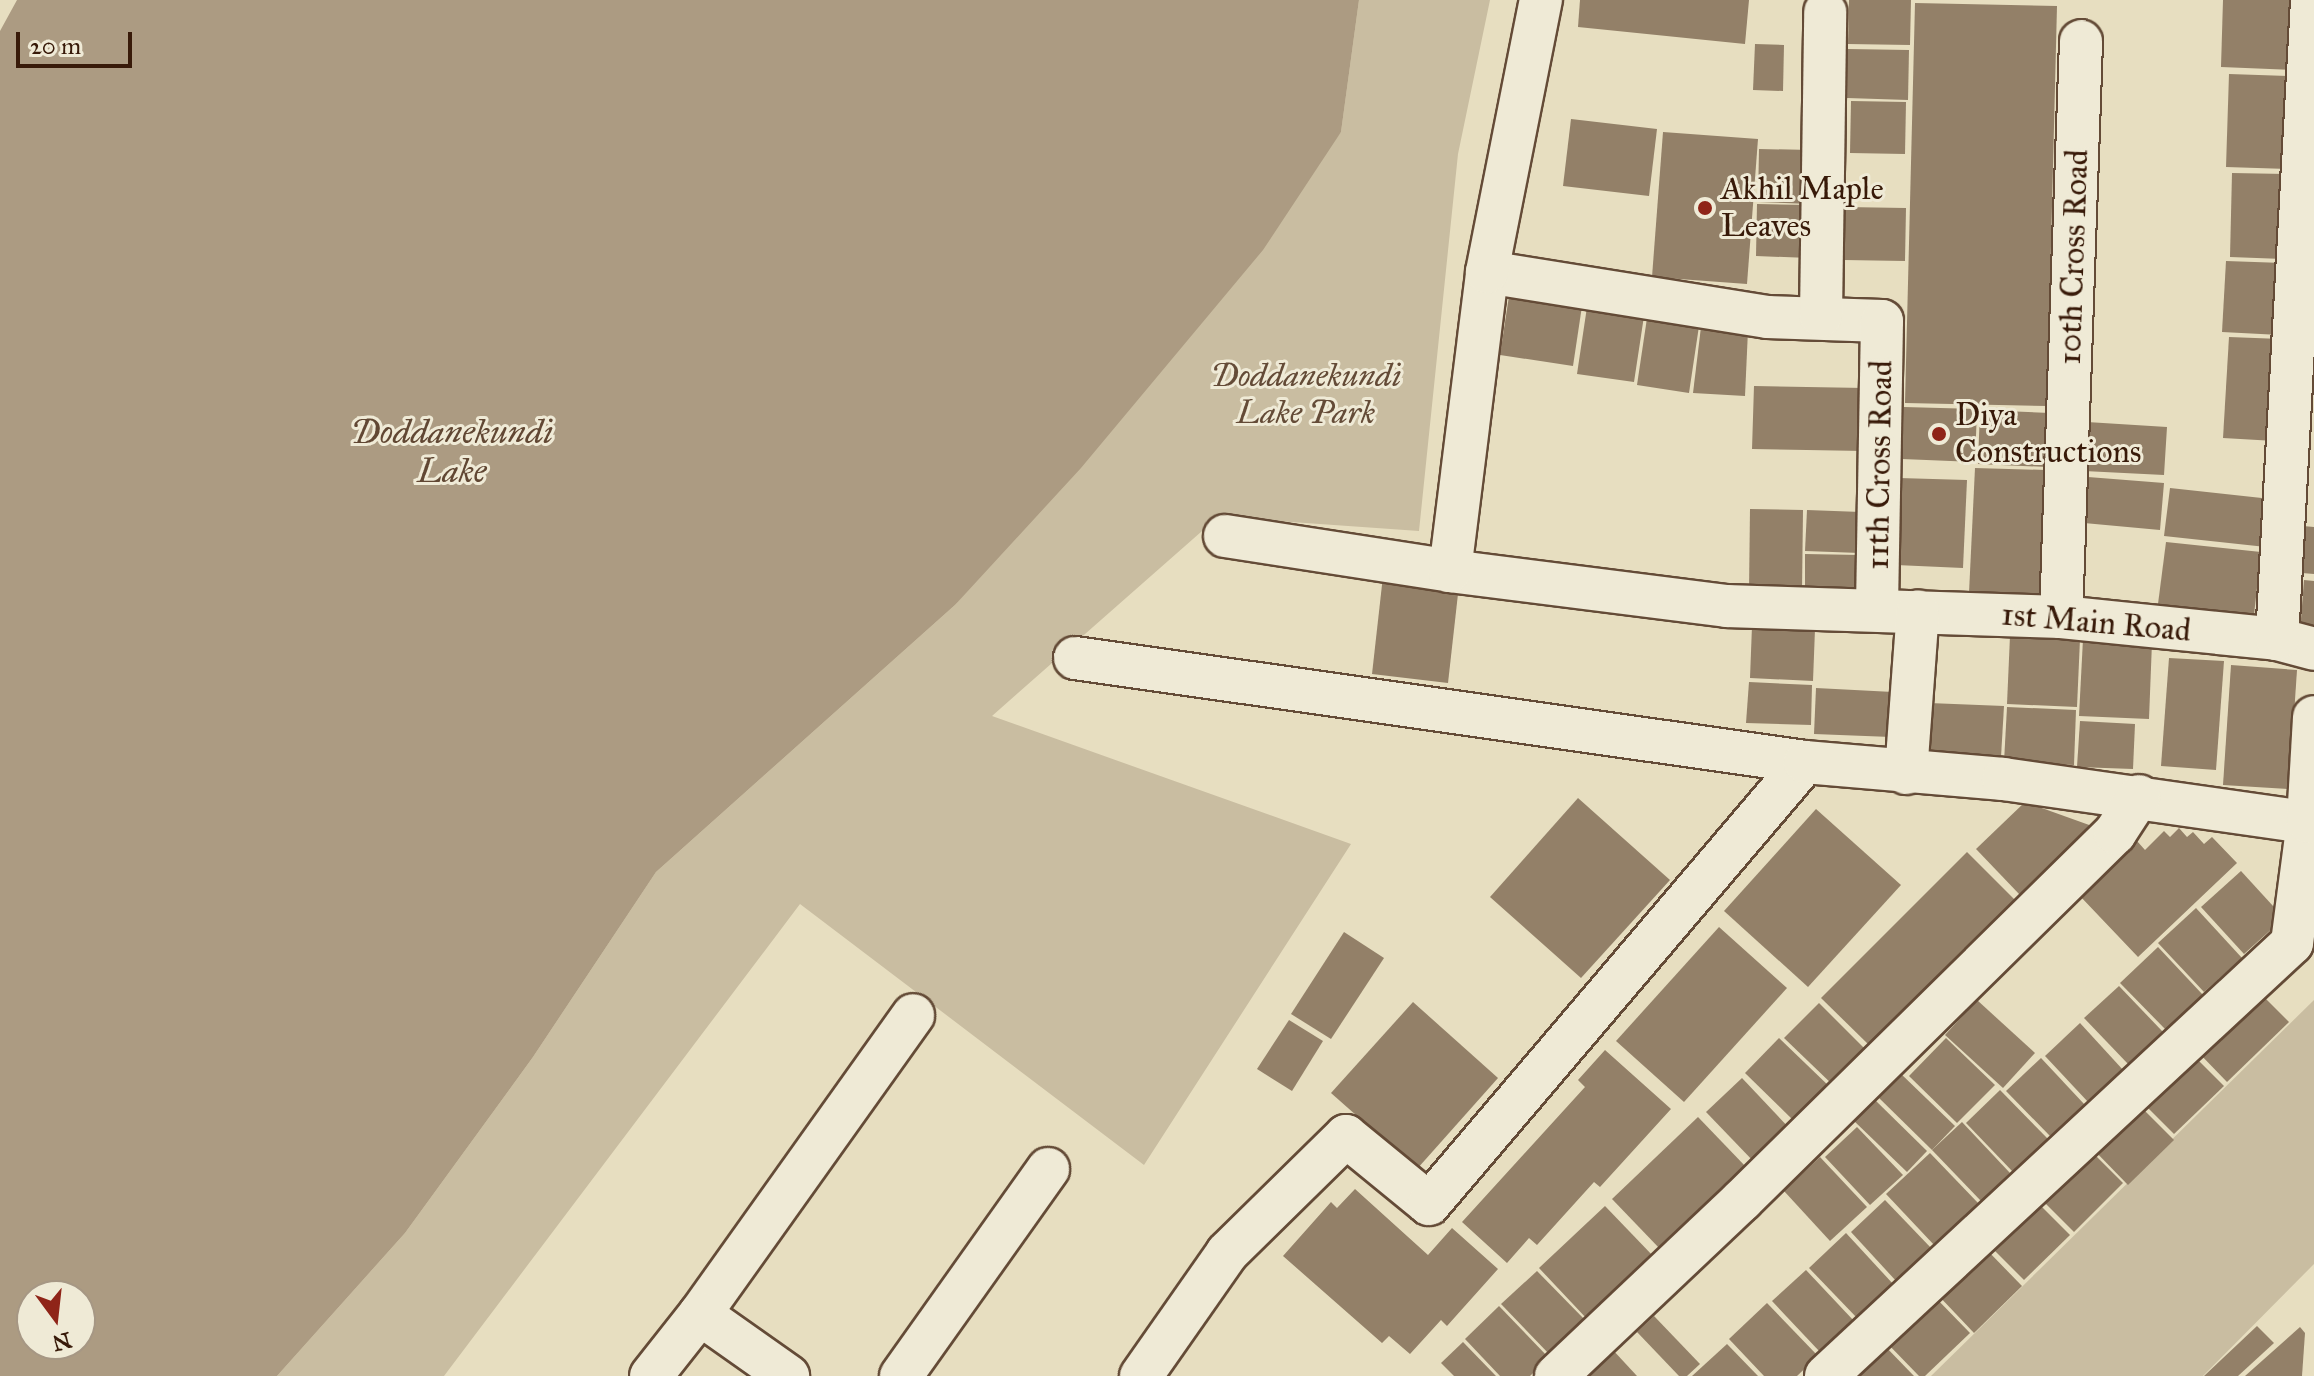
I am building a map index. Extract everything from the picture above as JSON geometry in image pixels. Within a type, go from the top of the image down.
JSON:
[{"type":"street","points":[[1450,571],[1487,272],[1541,0]]},
{"type":"street","points":[[2296,644],[2312,0]]},
{"type":"street","points":[[1487,272],[1767,317],[1821,316],[1825,12]]},
{"type":"street","name":"10th Cross Road","points":[[2061,617],[2081,41]]},
{"type":"street","name":"11th Cross Road","points":[[1821,316],[1882,321],[1877,609]]},
{"type":"street","name":"1st Main Road","points":[[1225,536],[1450,571],[1726,606],[2061,617],[2296,644]]},
{"type":"street","points":[[1906,773],[1918,611]]},
{"type":"street","points":[[1075,658],[1805,762],[2003,779],[2139,796],[2311,823]]},
{"type":"street","points":[[1826,1376],[2292,943],[2311,823],[2314,717]]},
{"type":"street","points":[[1141,1376],[1227,1253],[1346,1136],[1429,1204],[1805,762]]},
{"type":"street","points":[[1556,1376],[1741,1201],[2115,833],[2139,796]]},
{"type":"street","points":[[651,1376],[700,1314],[913,1015]]},
{"type":"street","points":[[901,1376],[1048,1169]]},
{"type":"street","points":[[700,1314],[788,1376]]},
{"type":"green space","name":"Doddanekundi Lake Park","points":[[1359,0],[1490,0],[1458,154],[1419,531],[1218,517],[992,716],[1351,844],[1144,1165],[800,904],[444,1376],[277,1376],[405,1233],[533,1057],[656,872],[955,605],[1341,132]]},
{"type":"green space","points":[[2314,1000],[2314,1264],[2203,1376],[1931,1376]]},
{"type":"water","name":"Doddanekundi Lake","points":[[17,0],[1359,0],[1341,132],[1263,250],[1081,468],[955,605],[656,872],[533,1057],[405,1233],[277,1376],[0,1376],[0,31]]},
{"type":"building","points":[[1580,0],[1749,0],[1745,44],[1578,27]]},
{"type":"building","points":[[1849,0],[1911,0],[1910,45],[1848,44]]},
{"type":"building","points":[[2223,0],[2297,0],[2295,70],[2221,67]]},
{"type":"building","points":[[1915,3],[2057,6],[2047,406],[1905,403]]},
{"type":"building","points":[[1755,44],[1784,45],[1783,91],[1753,90]]},
{"type":"building","points":[[1848,49],[1909,50],[1908,100],[1847,98]]},
{"type":"building","points":[[2229,74],[2291,76],[2289,169],[2226,167]]},
{"type":"building","points":[[1851,101],[1906,102],[1905,154],[1850,153]]},
{"type":"building","points":[[1571,119],[1657,129],[1649,196],[1563,186]]},
{"type":"building","name":"Akhil Maple Leaves","points":[[1663,132],[1758,139],[1747,284],[1652,277]]},
{"type":"building","points":[[1759,149],[1811,150],[1810,204],[1758,202]]},
{"type":"building","points":[[2232,173],[2286,174],[2283,259],[2230,257]]},
{"type":"building","points":[[1757,204],[1810,205],[1809,258],[1756,256]]},
{"type":"building","points":[[1845,207],[1906,208],[1905,261],[1844,260]]},
{"type":"building","points":[[2226,261],[2283,263],[2280,335],[2222,332]]},
{"type":"building","points":[[1509,296],[1582,306],[1573,366],[1500,355]]},
{"type":"building","points":[[1587,307],[1644,316],[1634,382],[1577,374]]},
{"type":"building","points":[[1647,318],[1699,326],[1689,393],[1637,385]]},
{"type":"building","points":[[1701,327],[1748,330],[1745,396],[1693,393]]},
{"type":"building","points":[[2229,337],[2281,339],[2275,441],[2223,438]]},
{"type":"building","points":[[1754,386],[1865,388],[1864,451],[1752,449]]},
{"type":"building","name":"Diya Constructions","points":[[1904,407],[1977,409],[1975,462],[1902,459]]},
{"type":"building","points":[[1980,410],[2050,413],[2047,467],[1978,464]]},
{"type":"building","points":[[2087,422],[2167,427],[2164,475],[2084,471]]},
{"type":"building","points":[[1975,468],[2046,470],[2040,596],[1969,593]]},
{"type":"building","points":[[2088,477],[2164,483],[2160,530],[2084,523]]},
{"type":"building","points":[[1899,478],[1967,480],[1963,568],[1896,565]]},
{"type":"building","points":[[2170,488],[2271,499],[2266,547],[2164,536]]},
{"type":"building","points":[[1750,509],[1803,510],[1802,591],[1749,591]]},
{"type":"building","points":[[1807,510],[1861,512],[1860,553],[1805,551]]},
{"type":"building","points":[[2303,526],[2314,527],[2314,574],[2302,573]]},
{"type":"building","points":[[2166,542],[2261,552],[2254,615],[2158,604]]},
{"type":"building","points":[[1805,554],[1860,555],[1860,591],[1805,590]]},
{"type":"building","points":[[1383,576],[1459,585],[1448,683],[1372,674]]},
{"type":"building","points":[[2304,580],[2314,581],[2314,632],[2300,631]]},
{"type":"building","points":[[1752,626],[1815,629],[1813,681],[1750,678]]},
{"type":"building","points":[[2010,636],[2080,639],[2077,707],[2007,704]]},
{"type":"building","points":[[2083,639],[2152,642],[2149,719],[2079,716]]},
{"type":"building","points":[[2169,658],[2224,661],[2216,770],[2161,766]]},
{"type":"building","points":[[2231,665],[2297,670],[2289,789],[2223,785]]},
{"type":"building","points":[[1749,682],[1812,685],[1811,725],[1746,723]]},
{"type":"building","points":[[1816,688],[1893,692],[1891,737],[1814,734]]},
{"type":"building","points":[[1929,703],[2004,706],[2001,757],[1926,754]]},
{"type":"building","points":[[2007,707],[2076,710],[2074,765],[2004,762]]},
{"type":"building","points":[[2080,721],[2135,724],[2133,769],[2077,767]]},
{"type":"building","points":[[1578,798],[1670,880],[1581,978],[1490,897]]},
{"type":"building","points":[[2025,802],[2092,826],[2020,895],[1976,849]]},
{"type":"building","points":[[1816,809],[1901,885],[1808,987],[1724,911]]},
{"type":"building","points":[[2179,828],[2187,837],[2193,832],[2204,844],[2212,837],[2237,863],[2138,957],[2079,895],[2137,841],[2145,850],[2164,831],[2170,837]]},
{"type":"building","points":[[1967,852],[2016,901],[1870,1046],[1821,998]]},
{"type":"building","points":[[2241,871],[2284,918],[2244,954],[2201,907]]},
{"type":"building","points":[[2196,908],[2242,958],[2204,992],[2158,943]]},
{"type":"building","points":[[1719,927],[1787,988],[1684,1102],[1616,1041]]},
{"type":"building","points":[[1344,932],[1384,958],[1331,1039],[1291,1014]]},
{"type":"building","points":[[2158,947],[2203,995],[2166,1030],[2120,983]]},
{"type":"building","points":[[2119,986],[2163,1032],[2129,1065],[2084,1018]]},
{"type":"building","points":[[2257,990],[2289,1022],[2227,1082],[2196,1050]]},
{"type":"building","points":[[1977,1000],[2035,1053],[2003,1088],[1945,1035]]},
{"type":"building","points":[[1413,1002],[1498,1078],[1417,1169],[1331,1093]]},
{"type":"building","points":[[1819,1003],[1869,1053],[1835,1087],[1784,1038]]},
{"type":"building","points":[[1289,1020],[1323,1041],[1292,1091],[1257,1069]]},
{"type":"building","points":[[2080,1023],[2124,1071],[2089,1103],[2045,1056]]},
{"type":"building","points":[[1779,1038],[1832,1089],[1797,1124],[1745,1073]]},
{"type":"building","points":[[1946,1038],[1995,1085],[1957,1123],[1909,1076]]},
{"type":"building","points":[[1605,1050],[1671,1109],[1600,1187],[1594,1182],[1537,1245],[1529,1238],[1507,1263],[1462,1222],[1585,1087],[1578,1080]]},
{"type":"building","points":[[2191,1053],[2224,1086],[2174,1134],[2141,1101]]},
{"type":"building","points":[[2041,1058],[2085,1105],[2050,1136],[2006,1091]]},
{"type":"building","points":[[1899,1072],[1955,1126],[1932,1150],[1876,1095]]},
{"type":"building","points":[[1742,1078],[1792,1131],[1756,1164],[1706,1112]]},
{"type":"building","points":[[2000,1090],[2048,1139],[2013,1172],[1966,1123]]},
{"type":"building","points":[[1874,1099],[1927,1151],[1907,1172],[1853,1120]]},
{"type":"building","points":[[2137,1103],[2174,1140],[2128,1185],[2091,1147]]},
{"type":"building","points":[[1698,1117],[1747,1168],[1661,1250],[1612,1199]]},
{"type":"building","points":[[1962,1122],[2010,1173],[1981,1201],[1932,1150]]},
{"type":"building","points":[[1857,1127],[1903,1175],[1870,1205],[1825,1157]]},
{"type":"building","points":[[2087,1147],[2123,1183],[2074,1232],[2038,1196]]},
{"type":"building","points":[[1930,1153],[1979,1204],[1935,1246],[1886,1194]]},
{"type":"building","points":[[1820,1157],[1867,1207],[1830,1241],[1784,1191]]},
{"type":"building","points":[[1355,1189],[1428,1255],[1452,1228],[1498,1269],[1447,1326],[1441,1320],[1410,1354],[1389,1336],[1382,1343],[1283,1256],[1331,1202],[1337,1208]]},
{"type":"building","points":[[2034,1199],[2070,1235],[2024,1280],[1988,1244]]},
{"type":"building","points":[[1885,1200],[1932,1249],[1897,1282],[1851,1232]]},
{"type":"building","points":[[1605,1206],[1654,1257],[1588,1320],[1539,1268]]},
{"type":"building","points":[[1846,1233],[1894,1285],[1858,1319],[1809,1268]]},
{"type":"building","points":[[1985,1248],[2022,1286],[1974,1333],[1937,1294]]},
{"type":"building","points":[[1806,1270],[1854,1321],[1820,1352],[1772,1301]]},
{"type":"building","points":[[1537,1271],[1586,1321],[1550,1355],[1501,1304]]},
{"type":"building","points":[[1933,1295],[1970,1333],[1925,1376],[1919,1376],[1885,1341]]},
{"type":"building","points":[[1767,1303],[1818,1356],[1797,1376],[1764,1376],[1729,1339]]},
{"type":"building","points":[[1499,1306],[1549,1358],[1530,1376],[1500,1376],[1465,1339]]},
{"type":"building","points":[[1654,1316],[1700,1364],[1687,1376],[1679,1376],[1637,1332]]},
{"type":"building","points":[[2257,1326],[2274,1343],[2238,1376],[2204,1376]]},
{"type":"building","points":[[2300,1327],[2305,1333],[2302,1376],[2245,1376]]},
{"type":"building","points":[[1463,1342],[1496,1376],[1454,1376],[1441,1363]]},
{"type":"building","points":[[1882,1343],[1914,1376],[1848,1376]]},
{"type":"building","points":[[1727,1344],[1758,1376],[1692,1376]]},
{"type":"building","points":[[1612,1349],[1637,1376],[1583,1376]]},
{"type":"place","name":"Akhil Maple Leaves","points":[[1705,208]]},
{"type":"place","name":"Diya Constructions","points":[[1939,434]]}]
